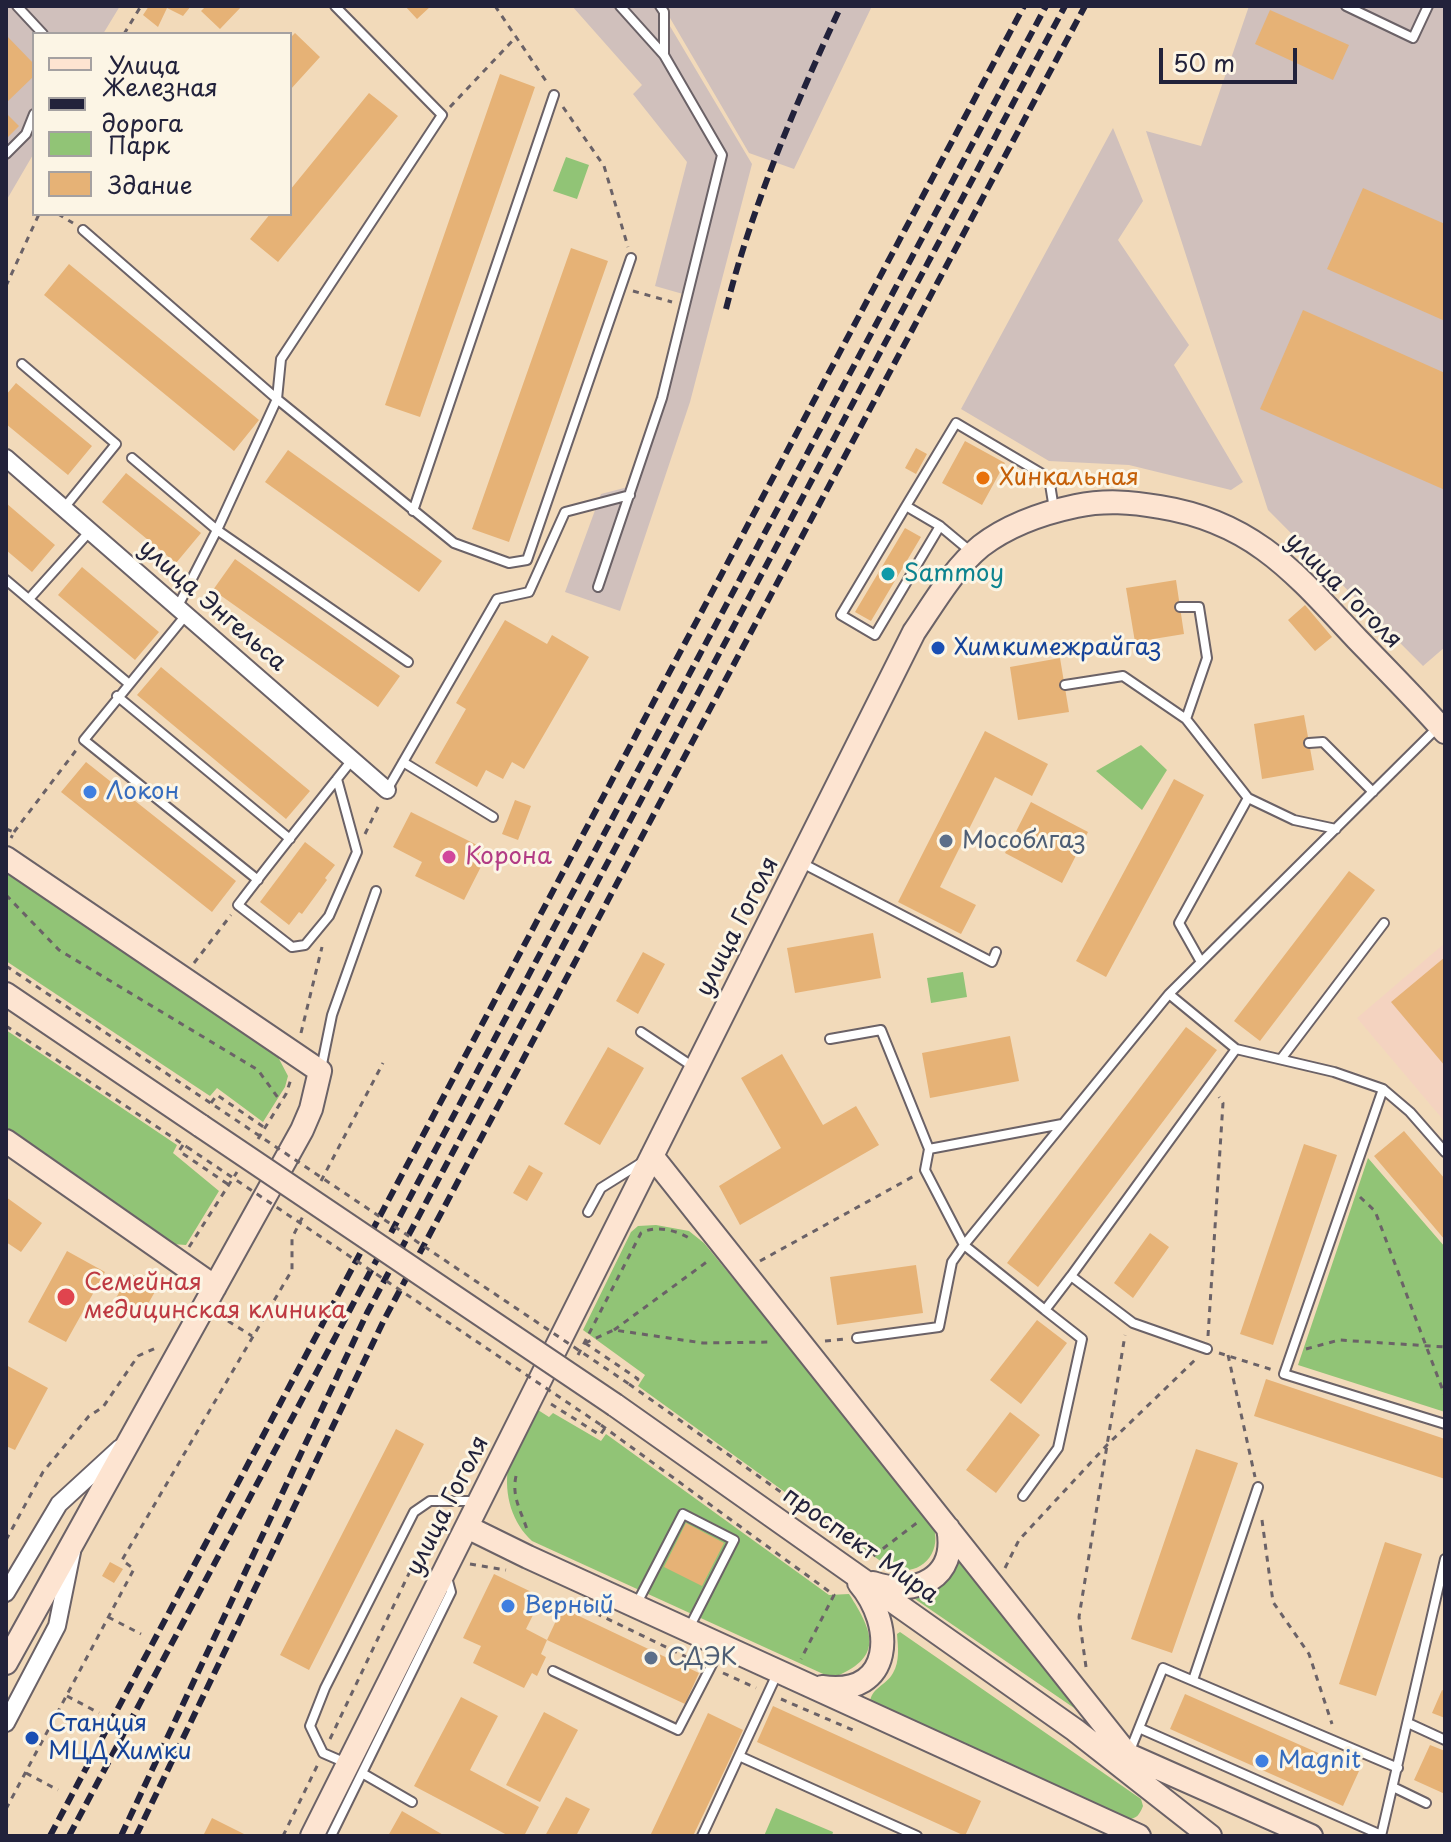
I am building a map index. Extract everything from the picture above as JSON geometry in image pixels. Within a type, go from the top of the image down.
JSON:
[{"type":"street","name":"улица Энгельса","points":[[6,458],[387,790]]},
{"type":"street","name":"улица Гоголя","points":[[312,1836],[355,1768],[441,1578],[914,632],[947,585],[974,554],[1005,531],[1054,511],[1091,503],[1125,501],[1192,513],[1229,526],[1290,567],[1443,726]]},
{"type":"street","points":[[6,858],[320,1071],[311,1109],[302,1130],[6,1663]]},
{"type":"street","name":"проспект Мира","points":[[6,994],[615,1405],[1075,1730],[1210,1836]]},
{"type":"street","points":[[6,1141],[215,1287]]},
{"type":"street","points":[[652,1156],[1128,1755]]},
{"type":"street","points":[[6,1593],[59,1504],[130,1438]]},
{"type":"street","points":[[467,1527],[1139,1836]]},
{"type":"street","points":[[847,1570],[887,1588],[920,1586],[932,1579],[946,1564],[950,1548],[948,1528]]},
{"type":"street","points":[[6,1723],[57,1626],[74,1539]]},
{"type":"street","points":[[792,1676],[830,1688],[849,1687],[867,1677],[883,1654],[884,1638],[878,1615],[862,1586],[847,1570]]},
{"type":"street","name":"проспект Мира","points":[[1075,1730],[1311,1836]]},
{"type":"lane","points":[[17,6],[41,32]]},
{"type":"lane","points":[[258,880],[84,740],[182,611],[277,399],[281,359],[442,115],[335,6]]},
{"type":"lane","points":[[598,587],[662,398],[722,155],[664,55],[620,6]]},
{"type":"lane","points":[[660,6],[664,12],[664,55]]},
{"type":"lane","points":[[1346,6],[1413,38],[1428,6]]},
{"type":"lane","points":[[413,511],[554,95]]},
{"type":"lane","points":[[6,154],[26,134],[32,119]]},
{"type":"lane","points":[[83,230],[277,399],[413,511],[454,543],[509,563],[527,560],[631,258]]},
{"type":"lane","points":[[22,364],[116,444],[64,508]]},
{"type":"lane","points":[[940,526],[875,635],[841,615],[956,423],[1049,478],[1054,511]]},
{"type":"lane","points":[[132,458],[217,530],[408,662]]},
{"type":"lane","points":[[387,790],[497,599],[529,592],[565,512],[630,495]]},
{"type":"lane","points":[[906,506],[940,526],[974,554]]},
{"type":"lane","points":[[29,599],[90,531]]},
{"type":"lane","points":[[6,580],[128,683]]},
{"type":"lane","points":[[1180,607],[1199,607],[1207,658],[1186,719]]},
{"type":"lane","points":[[1065,685],[1123,676],[1186,719],[1248,798],[1294,820],[1336,829]]},
{"type":"lane","points":[[117,696],[290,839]]},
{"type":"lane","points":[[857,1338],[939,1327],[952,1262],[1169,994],[1443,726]]},
{"type":"lane","points":[[1309,743],[1323,742],[1373,792]]},
{"type":"lane","points":[[337,779],[357,852],[329,916],[305,945],[292,947],[238,905],[258,880],[337,779],[352,760]]},
{"type":"lane","points":[[403,762],[493,817]]},
{"type":"lane","points":[[1201,962],[1179,923],[1248,798]]},
{"type":"lane","points":[[799,862],[992,962],[996,952]]},
{"type":"lane","points":[[320,1071],[332,1015],[376,891]]},
{"type":"lane","points":[[1281,1059],[1384,923]]},
{"type":"lane","points":[[1169,994],[1236,1049],[1334,1072],[1383,1089],[1410,1112],[1445,1152]]},
{"type":"lane","points":[[830,1039],[881,1030],[929,1149],[925,1170],[964,1245],[1082,1339],[1058,1448],[1023,1496]]},
{"type":"lane","points":[[641,1032],[696,1069]]},
{"type":"lane","points":[[1045,1310],[1236,1049]]},
{"type":"lane","points":[[1383,1089],[1284,1374],[1445,1424]]},
{"type":"lane","points":[[929,1149],[1062,1124]]},
{"type":"lane","points":[[588,1212],[601,1188],[652,1156]]},
{"type":"lane","points":[[1071,1276],[1128,1319],[1207,1349]]},
{"type":"lane","points":[[1193,1680],[1258,1487]]},
{"type":"lane","points":[[412,1802],[323,1753],[310,1726],[325,1688],[414,1512],[430,1501],[480,1501]]},
{"type":"lane","points":[[636,1606],[683,1514],[734,1540],[688,1629]]},
{"type":"lane","points":[[1139,1728],[1381,1835],[1445,1559]]},
{"type":"lane","points":[[553,1671],[678,1730],[722,1644]]},
{"type":"lane","points":[[1128,1755],[1163,1668],[1398,1768]]},
{"type":"lane","points":[[702,1836],[768,1693],[792,1676]]},
{"type":"lane","points":[[1408,1723],[1445,1740]]},
{"type":"lane","points":[[739,1756],[917,1836]]},
{"type":"lane","points":[[331,1836],[355,1768]]},
{"type":"lane","points":[[1393,1787],[1426,1803]]},
{"type":"path","points":[[125,32],[141,6]]},
{"type":"path","points":[[495,6],[604,166],[631,258]]},
{"type":"path","points":[[442,115],[516,37]]},
{"type":"path","points":[[6,286],[38,216]]},
{"type":"path","points":[[621,288],[685,306]]},
{"type":"path","points":[[14,832],[84,740]]},
{"type":"path","points":[[357,852],[387,790]]},
{"type":"path","points":[[6,895],[59,950],[258,1070],[281,1102]]},
{"type":"path","points":[[183,977],[238,905]]},
{"type":"path","points":[[257,1139],[290,1084],[329,916]]},
{"type":"path","points":[[6,966],[631,1385],[872,1557]]},
{"type":"path","points":[[6,1026],[603,1427],[834,1595],[780,1699],[865,1735]]},
{"type":"path","points":[[320,1184],[383,1063]]},
{"type":"path","points":[[995,1588],[1019,1540],[1107,1445],[1207,1349],[1223,1103],[1210,1084]]},
{"type":"path","points":[[213,1104],[217,1095],[265,1128]]},
{"type":"path","points":[[185,1146],[179,1151],[229,1185]]},
{"type":"path","points":[[180,1263],[243,1162]]},
{"type":"path","points":[[743,1270],[925,1170]]},
{"type":"path","points":[[1349,1187],[1375,1211],[1445,1396]]},
{"type":"path","points":[[6,1809],[134,1569],[122,1560],[292,1270],[292,1238],[306,1211]]},
{"type":"path","points":[[631,1385],[638,1379],[585,1343],[614,1330],[712,1258]]},
{"type":"path","points":[[1092,1710],[1079,1617],[1128,1319]]},
{"type":"path","points":[[228,1321],[253,1337]]},
{"type":"path","points":[[614,1330],[703,1343],[857,1338]]},
{"type":"path","points":[[1291,1353],[1339,1340],[1445,1347]]},
{"type":"path","points":[[6,1540],[43,1472],[89,1416],[103,1407],[138,1356],[162,1345]]},
{"type":"path","points":[[1207,1349],[1284,1374]]},
{"type":"path","points":[[1228,1355],[1258,1487],[1273,1602],[1309,1654],[1337,1742]]},
{"type":"path","points":[[551,1404],[600,1435],[603,1427]]},
{"type":"path","points":[[283,1836],[423,1544],[471,1565],[509,1570]]},
{"type":"path","points":[[581,1605],[768,1693]]},
{"type":"path","points":[[108,1617],[141,1634]]},
{"type":"path","points":[[66,1695],[99,1713]]},
{"type":"path","points":[[25,1772],[58,1790]]},
{"type":"shaded area","points":[[6,6],[120,6],[104,32],[32,32],[32,156],[6,201]]},
{"type":"shaded area","points":[[572,6],[658,6],[752,164],[690,402],[620,611],[565,592],[601,494],[628,487],[656,399],[683,294],[655,286],[687,162],[633,94],[642,85]]},
{"type":"shaded area","points":[[663,6],[872,6],[794,169],[749,153]]},
{"type":"shaded area","points":[[1249,6],[1445,6],[1445,647],[1423,666],[1268,510],[1146,131],[1201,146]]},
{"type":"shaded area","points":[[1113,128],[1143,201],[1118,240],[1189,345],[1174,365],[1243,482],[1231,490],[1129,465],[1049,461],[961,409]]},
{"type":"shaded area","points":[[1445,943],[1445,1122],[1357,1018]]},
{"type":"green space","points":[[566,157],[589,165],[577,199],[553,191]]},
{"type":"green space","points":[[1141,745],[1167,770],[1142,810],[1096,771]]},
{"type":"green space","points":[[6,872],[278,1057],[288,1076],[285,1087],[263,1122],[217,1088],[210,1096],[6,961]]},
{"type":"green space","points":[[963,972],[967,997],[931,1003],[927,978]]},
{"type":"green space","points":[[6,1030],[177,1145],[173,1153],[219,1191],[186,1245],[172,1244],[160,1238],[6,1127]]},
{"type":"green space","points":[[1368,1158],[1445,1247],[1445,1412],[1298,1365]]},
{"type":"green space","points":[[656,1225],[689,1231],[704,1243],[930,1519],[935,1542],[927,1561],[909,1570],[886,1565],[638,1386],[645,1375],[583,1330],[631,1232],[638,1226]]},
{"type":"green space","points":[[538,1410],[549,1417],[553,1413],[601,1441],[606,1434],[829,1595],[849,1594],[868,1632],[867,1653],[849,1670],[832,1678],[532,1541],[515,1517],[507,1478],[508,1468]]},
{"type":"green space","points":[[956,1543],[1080,1712],[915,1599],[938,1584]]},
{"type":"green space","points":[[900,1632],[1141,1799],[1143,1806],[1138,1815],[1124,1819],[870,1704],[875,1691],[895,1668],[897,1634]]},
{"type":"green space","points":[[776,1808],[833,1832],[832,1836],[764,1836]]},
{"type":"building","points":[[149,6],[191,6],[183,16],[167,8],[158,27],[143,15]]},
{"type":"building","points":[[206,6],[242,6],[220,29],[201,11]]},
{"type":"building","points":[[405,6],[431,6],[417,19]]},
{"type":"building","points":[[1270,10],[1349,45],[1333,80],[1255,44]]},
{"type":"building","points":[[295,33],[320,57],[292,88],[292,36]]},
{"type":"building","points":[[6,35],[32,62],[32,78],[6,103]]},
{"type":"building","points":[[500,74],[535,87],[420,417],[385,405]]},
{"type":"building","points":[[369,93],[398,116],[278,262],[250,239],[268,216],[292,216],[292,188]]},
{"type":"building","points":[[6,113],[19,126],[6,139]]},
{"type":"building","points":[[1363,188],[1445,224],[1445,321],[1327,269]]},
{"type":"building","points":[[571,248],[608,261],[509,542],[472,529]]},
{"type":"building","points":[[69,264],[259,420],[234,451],[44,295]]},
{"type":"building","points":[[1303,310],[1445,373],[1445,490],[1260,409]]},
{"type":"building","points":[[16,383],[92,446],[68,475],[6,424],[6,395]]},
{"type":"building","points":[[965,441],[1005,463],[982,505],[942,483]]},
{"type":"building","points":[[916,448],[927,454],[916,474],[905,468]]},
{"type":"building","points":[[288,450],[442,561],[419,592],[265,482]]},
{"type":"building","points":[[126,473],[201,533],[176,563],[102,502]]},
{"type":"building","points":[[6,503],[55,545],[32,572],[6,550]]},
{"type":"building","name":"Sammoy","points":[[905,528],[921,537],[871,621],[855,612]]},
{"type":"building","points":[[235,559],[400,676],[378,707],[213,590]]},
{"type":"building","points":[[82,567],[159,632],[135,660],[58,595]]},
{"type":"building","points":[[1176,580],[1184,634],[1135,642],[1126,588]]},
{"type":"building","points":[[1305,605],[1332,637],[1315,651],[1288,620]]},
{"type":"building","points":[[505,620],[547,644],[552,635],[589,657],[524,769],[512,762],[503,779],[486,770],[477,787],[435,763],[466,709],[456,703]]},
{"type":"building","points":[[1060,658],[1069,712],[1018,720],[1010,667]]},
{"type":"building","points":[[161,667],[310,791],[286,819],[137,695]]},
{"type":"building","points":[[1304,715],[1314,770],[1262,779],[1254,724]]},
{"type":"building","name":"Мособлгаз","points":[[985,731],[1048,764],[1032,796],[995,777],[940,887],[976,905],[961,934],[898,902]]},
{"type":"building","points":[[86,762],[236,881],[212,912],[61,792]]},
{"type":"building","points":[[1174,779],[1204,795],[1106,977],[1076,961]]},
{"type":"building","points":[[515,800],[531,806],[518,840],[502,834]]},
{"type":"building","points":[[1031,802],[1088,832],[1062,883],[1005,853]]},
{"type":"building","name":"Корона","points":[[411,812],[489,851],[464,900],[415,876],[422,862],[393,847]]},
{"type":"building","points":[[305,842],[335,865],[302,914],[299,912],[289,925],[260,902]]},
{"type":"building","points":[[1349,871],[1375,890],[1260,1041],[1234,1021]]},
{"type":"building","points":[[873,933],[881,978],[795,993],[787,948]]},
{"type":"building","points":[[643,952],[665,964],[638,1014],[616,1001]]},
{"type":"building","points":[[1445,957],[1445,1066],[1391,1002]]},
{"type":"building","points":[[1186,1027],[1217,1050],[1038,1287],[1007,1263]]},
{"type":"building","points":[[1010,1036],[1019,1081],[930,1098],[922,1053]]},
{"type":"building","points":[[608,1047],[644,1068],[600,1145],[564,1124]]},
{"type":"building","points":[[782,1054],[823,1125],[856,1106],[879,1145],[740,1225],[719,1186],[781,1148],[741,1078]]},
{"type":"building","points":[[1404,1131],[1445,1179],[1445,1240],[1374,1156]]},
{"type":"building","points":[[1304,1144],[1337,1155],[1273,1345],[1240,1334]]},
{"type":"building","points":[[529,1165],[543,1173],[527,1201],[513,1193]]},
{"type":"building","points":[[6,1197],[42,1223],[21,1252],[6,1242]]},
{"type":"building","points":[[1150,1233],[1169,1247],[1133,1298],[1114,1283]]},
{"type":"building","name":"Семейная медицинская клиника","points":[[67,1251],[105,1272],[66,1342],[28,1322]]},
{"type":"building","points":[[916,1265],[923,1313],[837,1325],[830,1277]]},
{"type":"building","points":[[130,1273],[157,1288],[143,1313],[116,1298]]},
{"type":"building","points":[[1037,1320],[1067,1343],[1021,1404],[990,1380]]},
{"type":"building","points":[[6,1365],[48,1388],[15,1450],[6,1446]]},
{"type":"building","points":[[1266,1379],[1445,1439],[1445,1479],[1254,1416]]},
{"type":"building","points":[[1010,1412],[1040,1435],[996,1493],[966,1470]]},
{"type":"building","points":[[396,1429],[424,1444],[309,1670],[280,1655]]},
{"type":"building","points":[[1196,1449],[1238,1463],[1172,1653],[1131,1639]]},
{"type":"building","points":[[686,1523],[724,1543],[702,1586],[664,1567]]},
{"type":"building","points":[[1385,1542],[1422,1554],[1376,1696],[1339,1684]]},
{"type":"building","points":[[110,1562],[123,1569],[114,1583],[102,1576]]},
{"type":"building","points":[[494,1574],[542,1597],[526,1629],[547,1640],[541,1654],[546,1657],[537,1676],[532,1673],[524,1688],[473,1663],[481,1646],[463,1638]]},
{"type":"building","points":[[562,1608],[699,1673],[685,1704],[547,1640]]},
{"type":"building","points":[[1442,1690],[1445,1691],[1445,1718],[1432,1713]]},
{"type":"building","points":[[1185,1694],[1359,1771],[1343,1806],[1170,1729]]},
{"type":"building","points":[[461,1697],[498,1716],[470,1770],[539,1807],[524,1836],[509,1836],[414,1786]]},
{"type":"building","points":[[773,1706],[981,1801],[965,1836],[757,1742]]},
{"type":"building","points":[[544,1712],[578,1730],[540,1802],[506,1785]]},
{"type":"building","points":[[708,1713],[743,1730],[727,1765],[693,1836],[650,1836]]},
{"type":"building","points":[[1430,1745],[1445,1751],[1445,1794],[1414,1780]]},
{"type":"building","points":[[566,1797],[590,1809],[576,1836],[545,1836]]},
{"type":"building","points":[[402,1811],[445,1836],[388,1836]]},
{"type":"building","points":[[212,1818],[248,1836],[203,1836]]},
{"type":"railway","points":[[726,309],[776,155],[841,6]]},
{"type":"railway","points":[[50,1836],[1024,6]]},
{"type":"railway","points":[[69,1836],[1046,6]]},
{"type":"railway","points":[[121,1836],[367,1313],[1065,6]]},
{"type":"railway","points":[[136,1836],[384,1320],[1085,6]]},
{"type":"place","name":"Хинкальная","points":[[983,478]]},
{"type":"place","name":"Sammoy","points":[[888,574]]},
{"type":"place","name":"Химкимежрайгаз","points":[[938,648]]},
{"type":"place","name":"Локон","points":[[90,792]]},
{"type":"place","name":"Мособлгаз","points":[[946,841]]},
{"type":"place","name":"Корона","points":[[449,857]]},
{"type":"place","name":"Семейная медицинская клиника","points":[[66,1297]]},
{"type":"place","name":"Верный","points":[[508,1606]]},
{"type":"place","name":"СДЭК","points":[[651,1658]]},
{"type":"place","name":"Станция МЦД Химки","points":[[32,1738]]},
{"type":"place","name":"Magnit","points":[[1262,1761]]}]
